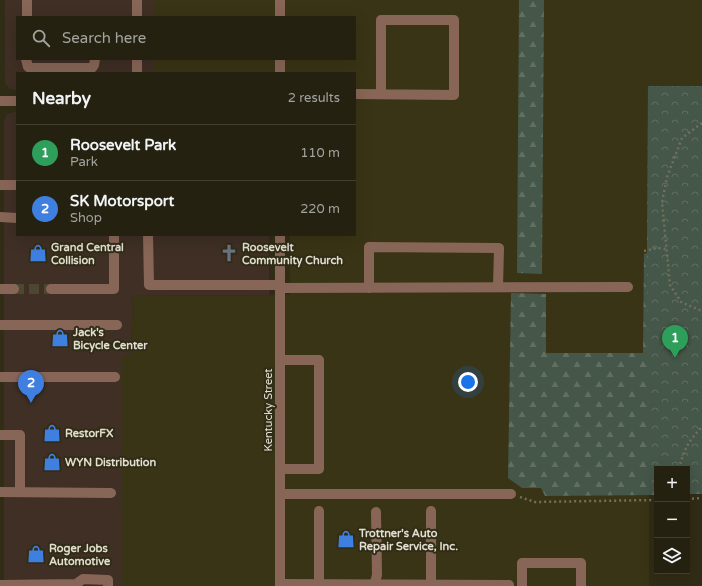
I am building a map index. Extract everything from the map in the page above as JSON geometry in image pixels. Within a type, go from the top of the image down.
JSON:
[{"type":"street","points":[[27,0],[27,16]]},
{"type":"street","points":[[137,0],[137,16]]},
{"type":"street","points":[[280,0],[280,16]]},
{"type":"street","points":[[356,94],[454,95],[454,20],[381,20],[381,94]]},
{"type":"street","points":[[26,60],[26,64],[31,68],[92,68],[94,65],[94,60]]},
{"type":"street","points":[[137,60],[137,72]]},
{"type":"street","points":[[280,60],[280,72]]},
{"type":"street","points":[[0,101],[16,101]]},
{"type":"street","points":[[0,185],[16,185]]},
{"type":"street","points":[[0,218],[16,218]]},
{"type":"street","points":[[51,289],[114,289],[114,236]]},
{"type":"street","points":[[148,236],[149,285],[369,288],[628,287]]},
{"type":"street","name":"Kentucky Street","points":[[280,236],[280,585]]},
{"type":"street","points":[[369,288],[369,247],[499,248],[498,287]]},
{"type":"street","points":[[0,289],[14,289]]},
{"type":"street","points":[[0,325],[117,325]]},
{"type":"street","points":[[280,360],[319,360],[319,469],[280,469]]},
{"type":"street","points":[[0,377],[115,377]]},
{"type":"street","points":[[0,435],[20,435],[20,492]]},
{"type":"street","points":[[0,492],[111,493]]},
{"type":"street","points":[[280,494],[511,494]]},
{"type":"street","points":[[319,511],[319,584]]},
{"type":"street","points":[[430,511],[430,585]]},
{"type":"street","points":[[374,585],[377,575],[376,512]]},
{"type":"street","points":[[522,586],[522,563],[581,563],[581,586]]},
{"type":"street","points":[[0,584],[76,584],[84,579],[108,580],[108,586]]},
{"type":"street","points":[[280,585],[509,585]]},
{"type":"path","points":[[702,123],[682,138],[667,177],[662,202],[670,285],[673,293],[681,302],[702,311]]},
{"type":"path","points":[[644,251],[657,248],[667,248]]},
{"type":"path","points":[[680,466],[682,453],[690,440],[702,427]]},
{"type":"path","points":[[511,494],[535,502],[654,500]]},
{"type":"path","points":[[690,499],[702,498]]},
{"type":"shaded area","points":[[5,0],[154,0],[154,16],[16,16],[16,60],[154,60],[154,72],[16,72],[16,90],[10,89],[5,83]]},
{"type":"shaded area","points":[[154,0],[702,0],[702,86],[648,86],[649,586],[122,586],[122,356],[131,355],[133,296],[290,295],[290,236],[356,236],[356,72],[154,72],[154,60],[356,60],[356,16],[154,16]]},
{"type":"shaded area","points":[[16,111],[16,236],[269,236],[269,295],[133,296],[131,355],[122,357],[122,586],[4,586],[4,121],[7,114]]},
{"type":"green space","points":[[519,0],[544,0],[542,274],[517,273]]},
{"type":"green space","points":[[648,86],[702,86],[702,490],[690,489],[690,466],[654,466],[654,489],[649,489],[647,247]]},
{"type":"green space","points":[[655,250],[702,322],[702,494],[690,494],[690,466],[654,466],[654,495],[545,496],[541,488],[522,488],[508,478],[511,293],[546,294],[546,353],[643,353],[644,254]]},
{"type":"tunnel","points":[[14,289],[51,289]]},
{"type":"place","name":"Grand Central Collision","points":[[38,253]]},
{"type":"place","name":"Roosevelt Community Church","points":[[229,253]]},
{"type":"place","name":"Jack's Bicycle Center","points":[[60,338]]},
{"type":"place","name":"Roosevelt Park","points":[[675,358]]},
{"type":"place","name":"SK Motorsport","points":[[31,403]]},
{"type":"place","name":"RestorFX","points":[[52,433]]},
{"type":"place","name":"WYN Distribution","points":[[52,462]]},
{"type":"place","name":"Trottner's Auto Repair Service, Inc.","points":[[346,539]]},
{"type":"place","name":"Roger Jobs Automotive","points":[[36,554]]}]
